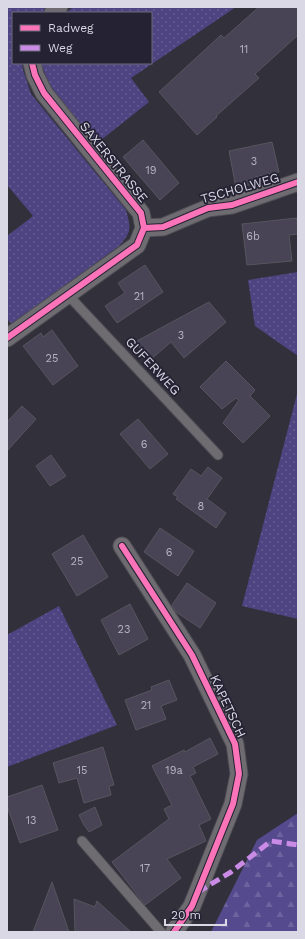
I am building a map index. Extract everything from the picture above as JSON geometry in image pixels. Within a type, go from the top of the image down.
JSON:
[{"type":"street","name":"SAXERSTRASSE","points":[[32,64],[35,75],[44,93],[141,213],[144,228]]},
{"type":"street","name":"TSCHOLWEG","points":[[144,228],[163,228],[208,208],[232,205],[298,182]]},
{"type":"street","points":[[7,338],[137,245],[144,228]]},
{"type":"street","name":"KAPETSCH","points":[[122,546],[192,655],[235,744],[239,774],[233,804],[192,906],[174,932]]},
{"type":"lane","name":"GUFERWEG","points":[[68,295],[218,455]]},
{"type":"lane","points":[[82,841],[161,932]]},
{"type":"shaded area","points":[[7,7],[48,7],[43,12],[12,12],[12,64],[22,64],[31,94],[126,210],[129,221],[129,230],[119,246],[12,324],[7,319],[7,236],[33,216],[7,185]]},
{"type":"shaded area","points":[[73,7],[236,7],[152,64],[152,12],[67,12]]},
{"type":"shaded area","points":[[41,64],[152,64],[131,78],[149,102],[96,144],[49,85]]},
{"type":"shaded area","points":[[298,272],[298,356],[255,326],[248,280]]},
{"type":"shaded area","points":[[298,390],[298,619],[242,606]]},
{"type":"shaded area","points":[[59,606],[117,725],[7,767],[7,635]]},
{"type":"green space","points":[[298,813],[298,932],[211,932],[257,840]]},
{"type":"building","points":[[259,7],[298,7],[298,35],[255,74],[259,78],[197,135],[159,92],[221,35],[224,38]]},
{"type":"building","points":[[143,140],[179,183],[160,200],[123,157]]},
{"type":"building","points":[[272,142],[279,172],[255,177],[257,183],[236,188],[229,151]]},
{"type":"building","points":[[297,218],[298,234],[289,235],[292,261],[247,265],[242,224]]},
{"type":"building","points":[[145,265],[163,292],[117,323],[105,306],[125,293],[118,283]]},
{"type":"building","points":[[209,302],[226,322],[184,358],[171,342],[150,360],[135,342]]},
{"type":"building","points":[[52,330],[78,366],[53,385],[23,346],[41,333],[43,337]]},
{"type":"building","points":[[226,361],[255,390],[250,396],[270,416],[243,443],[223,423],[239,400],[236,398],[222,409],[200,387]]},
{"type":"building","points":[[22,406],[36,419],[7,451],[7,422]]},
{"type":"building","points":[[138,419],[168,454],[150,469],[120,434]]},
{"type":"building","points":[[51,455],[66,476],[50,486],[36,466]]},
{"type":"building","points":[[208,467],[222,478],[207,499],[226,513],[216,528],[176,499],[178,497],[173,494],[191,469],[201,476]]},
{"type":"building","points":[[160,528],[194,551],[178,576],[144,552]]},
{"type":"building","points":[[83,535],[108,577],[77,596],[52,554]]},
{"type":"building","points":[[187,583],[216,603],[200,628],[176,612],[172,605]]},
{"type":"building","points":[[130,604],[148,639],[119,655],[101,620]]},
{"type":"building","points":[[169,680],[177,700],[161,706],[166,719],[136,730],[125,700],[152,690],[151,687]]},
{"type":"building","points":[[210,738],[218,754],[193,767],[196,773],[190,776],[211,819],[199,825],[206,841],[167,859],[181,878],[145,905],[112,862],[169,819],[164,809],[172,805],[152,766],[184,750],[185,752]]},
{"type":"building","points":[[103,747],[114,785],[109,786],[111,795],[84,803],[77,778],[59,783],[53,763]]},
{"type":"building","points":[[42,785],[58,830],[20,843],[7,806],[7,797]]},
{"type":"building","points":[[95,807],[102,825],[89,832],[79,815]]},
{"type":"building","points":[[52,882],[69,932],[33,932]]},
{"type":"building","points":[[74,899],[95,907],[97,901],[131,932],[75,932]]},
{"type":"marked path","points":[[198,892],[231,872],[271,841],[298,845]]},
{"type":"cycle path","points":[[7,338],[137,245],[144,228],[141,213],[44,93],[35,75],[32,64]]},
{"type":"cycle path","points":[[144,228],[163,227],[208,208],[232,205],[298,182]]},
{"type":"cycle path","points":[[122,546],[192,655],[235,744],[239,774],[233,804],[192,906],[174,932]]}]
